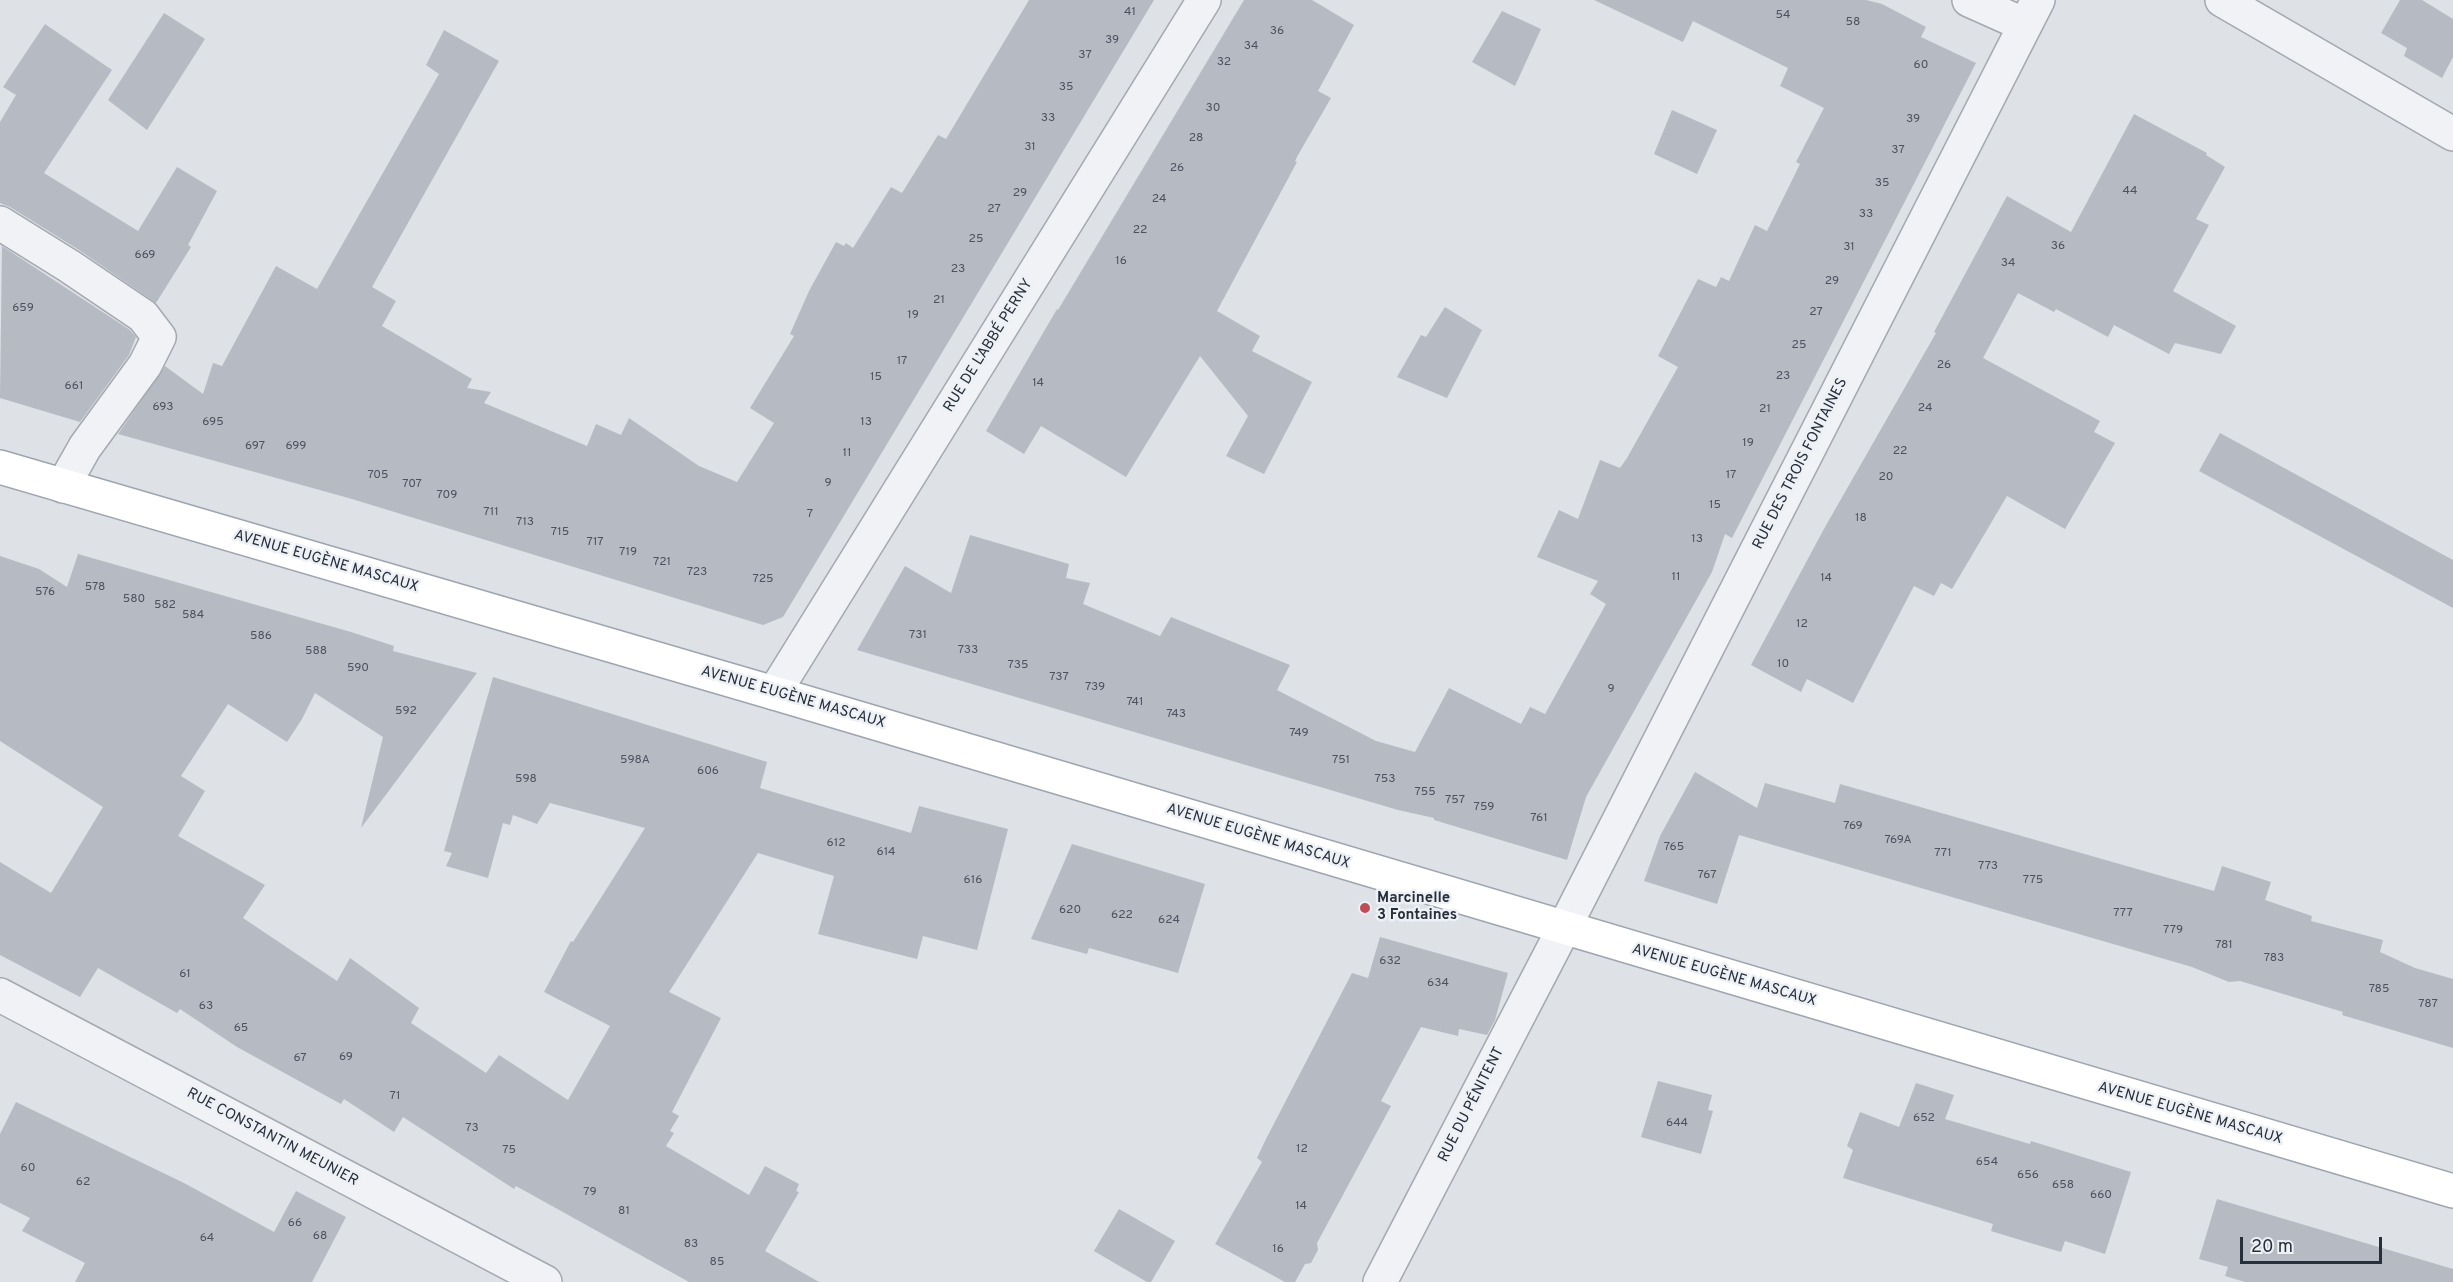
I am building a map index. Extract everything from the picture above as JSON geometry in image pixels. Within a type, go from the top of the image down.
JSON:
[{"type":"main road","name":"AVENUE EUGÈNE MASCAUX","points":[[0,467],[774,693],[2453,1191]]},
{"type":"street","name":"RUE DE L’ABBÉ PERNY","points":[[774,693],[1204,0]]},
{"type":"street","points":[[1969,0],[2031,12]]},
{"type":"street","points":[[2222,0],[2448,121]]},
{"type":"street","name":"RUE DES TROIS FONTAINES","points":[[1564,928],[2031,12]]},
{"type":"street","points":[[0,223],[143,316],[159,338],[145,365],[85,447],[63,486]]},
{"type":"street","name":"RUE DU PÉNITENT","points":[[1380,1282],[1564,928]]},
{"type":"street","name":"RUE CONSTANTIN MEUNIER","points":[[0,994],[544,1282]]},
{"type":"building","points":[[1029,0],[1154,0],[783,617],[763,625],[352,499],[118,434],[165,366],[203,394],[213,363],[222,366],[276,266],[317,289],[439,74],[426,65],[444,30],[499,61],[372,287],[396,301],[382,326],[472,379],[467,388],[491,392],[484,403],[587,446],[596,424],[621,435],[629,418],[699,466],[737,482],[774,423],[750,408],[794,336],[790,334],[809,291],[836,242],[844,246],[846,243],[853,248],[891,187],[902,193],[938,135],[946,139]]},
{"type":"building","points":[[1244,0],[1312,0],[1354,25],[1318,91],[1331,98],[1298,155],[1295,161],[1297,162],[1217,311],[1260,336],[1252,351],[1312,382],[1264,474],[1226,456],[1248,416],[1200,356],[1126,477],[1041,426],[1024,454],[986,431]]},
{"type":"building","points":[[1594,0],[1866,0],[1882,4],[1926,27],[1921,37],[1976,63],[1732,538],[1725,534],[1712,572],[1586,797],[1567,860],[1434,820],[1434,818],[1398,810],[857,650],[905,566],[951,593],[970,535],[1069,564],[1066,578],[1090,583],[1083,604],[1160,636],[1171,617],[1290,665],[1277,690],[1376,741],[1415,752],[1449,688],[1521,724],[1530,707],[1545,714],[1606,604],[1590,594],[1598,581],[1537,557],[1559,510],[1578,519],[1600,460],[1620,468],[1627,458],[1678,367],[1658,356],[1698,279],[1716,287],[1721,277],[1729,281],[1755,225],[1767,231],[1800,164],[1796,162],[1824,108],[1780,86],[1788,68],[1693,21],[1683,42]]},
{"type":"building","points":[[2400,0],[2422,0],[2453,19],[2453,57],[2442,78],[2404,56],[2407,48],[2381,33]]},
{"type":"building","points":[[1502,11],[1541,29],[1515,86],[1472,62]]},
{"type":"building","points":[[164,13],[205,39],[147,130],[108,100]]},
{"type":"building","points":[[45,24],[112,70],[44,173],[138,231],[177,167],[217,191],[188,245],[191,247],[156,303],[79,250],[0,203],[0,122],[16,95],[3,87]]},
{"type":"building","points":[[1672,110],[1717,130],[1697,174],[1654,154]]},
{"type":"building","points":[[2134,114],[2207,153],[2206,155],[2225,167],[2196,219],[2209,225],[2173,291],[2236,326],[2221,354],[2175,343],[2169,354],[2114,325],[2108,337],[2056,309],[2054,312],[2018,293],[1983,358],[2100,421],[2094,432],[2115,443],[2065,529],[2007,496],[1952,589],[1941,583],[1934,596],[1914,586],[1853,703],[1807,679],[1801,692],[1751,665],[1825,527],[1936,333],[1934,332],[2007,196],[2071,232]]},
{"type":"building","points":[[2,246],[130,330],[136,337],[129,355],[80,422],[0,398]]},
{"type":"building","points":[[1445,307],[1482,330],[1447,398],[1397,377],[1421,335],[1426,337]]},
{"type":"building","points":[[2220,433],[2453,560],[2453,608],[2199,471]]},
{"type":"building","points":[[78,554],[351,632],[394,646],[393,651],[477,673],[361,828],[383,737],[315,693],[287,742],[228,704],[181,776],[205,791],[178,836],[265,885],[243,918],[337,981],[350,958],[419,1008],[411,1023],[486,1073],[499,1055],[568,1100],[610,1026],[544,992],[571,941],[573,942],[645,828],[550,803],[537,824],[513,815],[510,825],[503,823],[488,878],[446,866],[452,853],[444,851],[493,677],[767,762],[760,788],[911,833],[919,806],[1008,829],[977,950],[923,936],[917,959],[818,934],[834,876],[758,853],[669,992],[721,1018],[672,1112],[679,1116],[670,1131],[674,1133],[666,1146],[749,1195],[765,1166],[799,1184],[796,1191],[799,1192],[765,1251],[819,1282],[689,1282],[516,1186],[514,1189],[403,1117],[394,1132],[344,1099],[341,1104],[237,1047],[180,1009],[177,1013],[98,968],[80,997],[0,955],[0,862],[51,893],[103,807],[0,741],[0,556],[39,569],[67,587]]},
{"type":"building","points":[[1695,772],[1757,808],[1765,783],[1835,803],[1840,784],[2214,891],[2222,866],[2271,882],[2265,900],[2312,916],[2311,921],[2383,940],[2380,952],[2415,968],[2453,979],[2453,1048],[2342,1015],[2343,1012],[2240,981],[2229,982],[2192,967],[1739,835],[1717,904],[1644,881],[1660,836]]},
{"type":"building","points":[[1072,844],[1205,884],[1178,973],[1089,948],[1087,954],[1031,939]]},
{"type":"building","points":[[1380,937],[1508,973],[1495,1020],[1487,1035],[1459,1029],[1458,1036],[1421,1027],[1381,1101],[1391,1106],[1317,1243],[1318,1250],[1311,1263],[1305,1264],[1295,1282],[1285,1282],[1215,1244],[1262,1162],[1257,1158],[1265,1141],[1352,973],[1368,978]]},
{"type":"building","points":[[1658,1081],[1712,1095],[1708,1110],[1713,1111],[1701,1154],[1641,1137]]},
{"type":"building","points":[[1916,1083],[1954,1095],[1945,1119],[2030,1144],[2031,1141],[2131,1172],[2105,1254],[2065,1241],[2061,1252],[1991,1231],[1993,1224],[1843,1178],[1853,1150],[1847,1146],[1860,1112],[1899,1127]]},
{"type":"building","points":[[16,1102],[184,1183],[274,1232],[296,1191],[346,1217],[312,1282],[75,1282],[85,1263],[22,1231],[30,1218],[0,1203],[0,1134]]},
{"type":"building","points":[[2217,1199],[2453,1269],[2453,1282],[2245,1282],[2225,1276],[2228,1267],[2199,1259]]},
{"type":"building","points":[[1119,1209],[1175,1241],[1151,1282],[1147,1282],[1094,1251]]},
{"type":"place","name":"Marcinelle 3 Fontaines","points":[[1365,908]]}]
